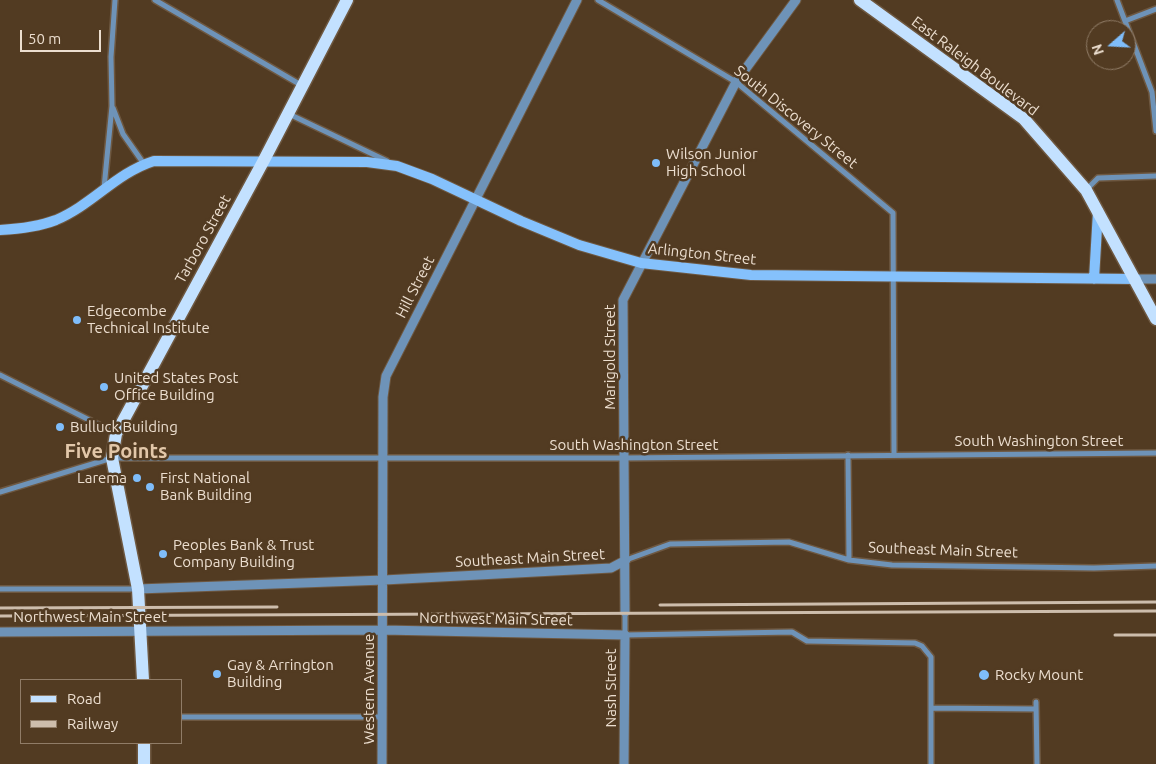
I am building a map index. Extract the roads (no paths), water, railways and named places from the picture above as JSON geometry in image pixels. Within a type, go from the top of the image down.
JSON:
[{"type":"main road","name":"Tarboro Street","points":[[143,679],[138,589],[112,458],[116,434],[264,160],[347,0]]},
{"type":"main road","name":"East Raleigh Boulevard","points":[[860,0],[1024,119],[1086,190],[1156,319]]},
{"type":"main road","name":"Arlington Street","points":[[144,164],[154,161],[264,160],[367,162],[397,166],[579,245],[641,263],[751,276],[1136,279]]},
{"type":"main road","points":[[0,230],[30,228],[57,220],[136,166],[144,164]]},
{"type":"main road","points":[[1094,279],[1098,210]]},
{"type":"main road","points":[[144,744],[144,764]]},
{"type":"street","points":[[104,188],[112,106],[111,57],[115,0]]},
{"type":"street","points":[[155,0],[302,86]]},
{"type":"street","name":"Hill Street","points":[[383,613],[383,397],[386,376],[577,0]]},
{"type":"street","name":"South Discovery Street","points":[[598,0],[736,82],[893,213],[894,454]]},
{"type":"street","name":"Marigold Street","points":[[625,612],[623,300],[736,82],[796,0]]},
{"type":"street","points":[[1117,0],[1125,20]]},
{"type":"street","points":[[1128,20],[1156,9]]},
{"type":"street","points":[[1136,50],[1152,92],[1156,131]]},
{"type":"street","points":[[112,106],[123,134],[144,164]]},
{"type":"street","points":[[288,114],[397,166]]},
{"type":"street","points":[[1086,190],[1098,178],[1156,176]]},
{"type":"street","name":"Arlington Street","points":[[1136,279],[1156,279]]},
{"type":"street","points":[[0,375],[116,434]]},
{"type":"street","name":"South Washington Street","points":[[0,492],[112,458],[624,458],[1156,453]]},
{"type":"street","points":[[848,455],[849,560]]},
{"type":"street","name":"Southeast Main Street","points":[[138,589],[384,580],[611,568],[626,560],[670,544],[789,542],[849,560],[892,565],[1094,568],[1156,566]]},
{"type":"street","points":[[0,589],[138,589]]},
{"type":"street","name":"Nash Street","points":[[624,764],[625,612]]},
{"type":"street","name":"Western Avenue","points":[[382,764],[383,613]]},
{"type":"street","name":"Northwest Main Street","points":[[0,632],[383,630],[624,635],[792,632],[807,641],[915,642],[922,646],[931,657],[931,764]]},
{"type":"street","points":[[1036,702],[1036,764]]},
{"type":"street","points":[[932,708],[1036,709]]},
{"type":"street","points":[[182,717],[382,717]]},
{"type":"railway","points":[[660,605],[1156,602]]},
{"type":"railway","points":[[0,608],[277,607]]},
{"type":"railway","points":[[0,616],[1156,611]]},
{"type":"railway","points":[[1115,635],[1156,635]]},
{"type":"place","name":"Wilson Junior High School","points":[[656,163]]},
{"type":"place","name":"Edgecombe Technical Institute","points":[[77,320]]},
{"type":"place","name":"United States Post Office Building","points":[[104,387]]},
{"type":"place","name":"Bulluck Building","points":[[60,427]]},
{"type":"place","name":"Larema","points":[[137,478]]},
{"type":"place","name":"First National Bank Building","points":[[150,487]]},
{"type":"place","name":"Peoples Bank & Trust Company Building","points":[[163,554]]},
{"type":"place","name":"Gay & Arrington Building","points":[[217,674]]},
{"type":"place","name":"Rocky Mount","points":[[984,675]]},
{"type":"district","name":"Five Points","points":[[116,451]]}]
